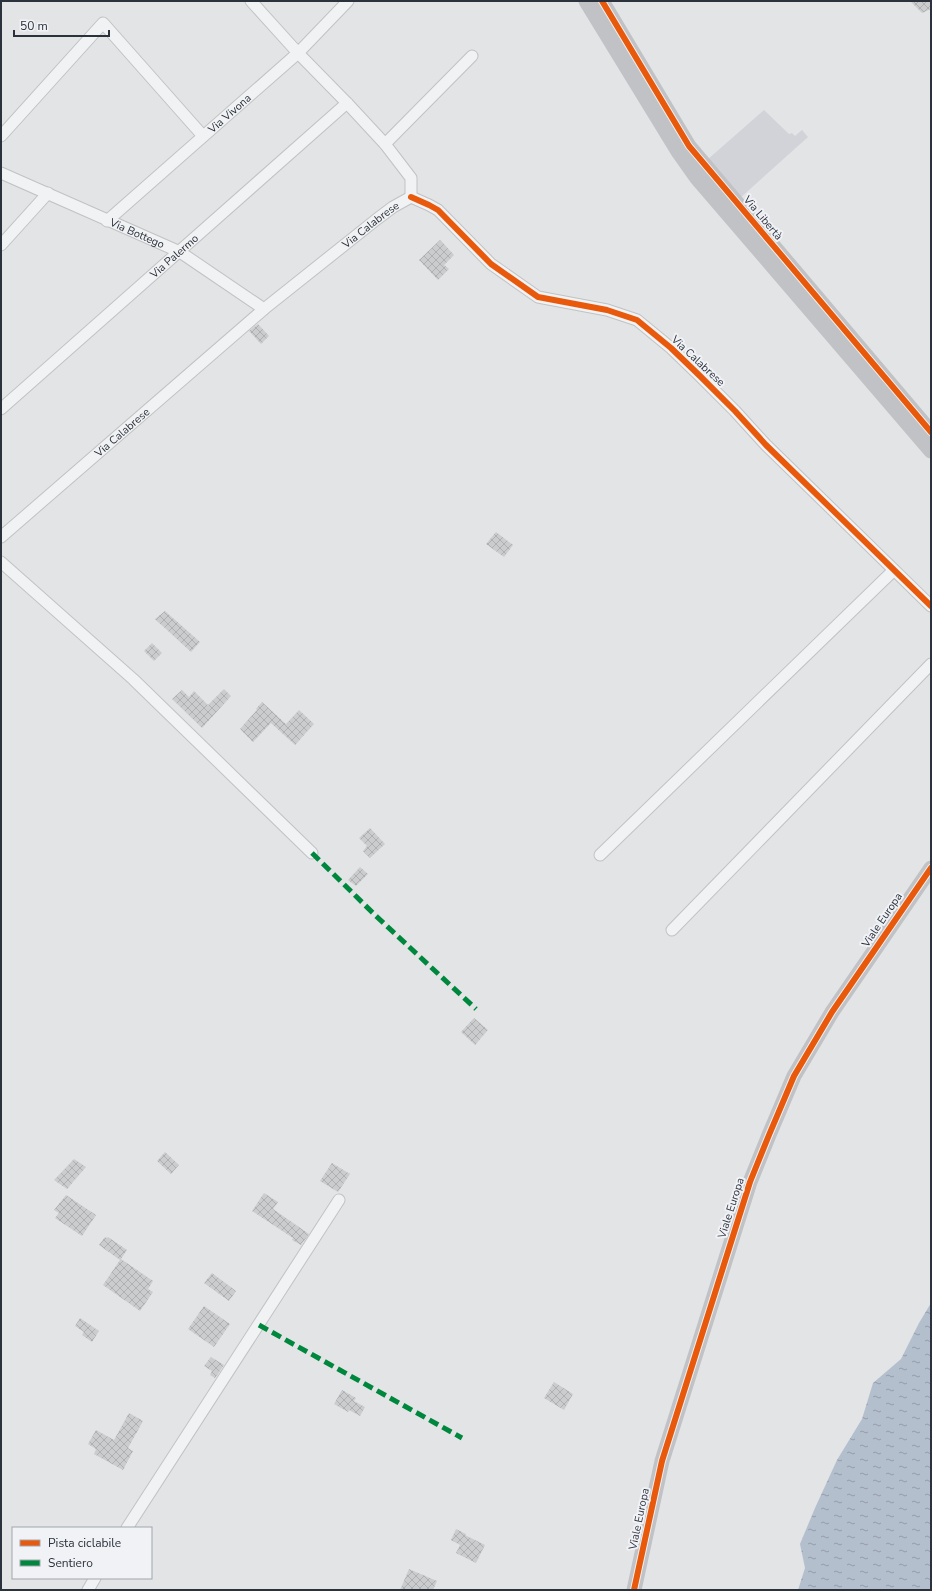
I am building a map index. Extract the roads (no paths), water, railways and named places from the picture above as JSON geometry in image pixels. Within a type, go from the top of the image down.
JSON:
[{"type":"street","points":[[251,1],[298,53],[348,102],[385,144],[411,178],[411,197]]},
{"type":"street","name":"Via Vivona","points":[[107,221],[298,53],[348,1]]},
{"type":"street","points":[[586,1],[679,153],[702,173],[878,378],[931,432]]},
{"type":"street","points":[[602,1],[689,146],[702,173]]},
{"type":"street","points":[[1,136],[103,23],[203,136]]},
{"type":"street","points":[[385,144],[472,56]]},
{"type":"street","name":"Via Palermo","points":[[1,409],[348,102]]},
{"type":"street","name":"Via Bottego","points":[[1,173],[180,252],[264,309]]},
{"type":"street","points":[[1,245],[48,193]]},
{"type":"street","name":"Via Calabrese","points":[[1,537],[264,309],[377,219],[411,197],[438,210],[491,264],[538,296],[607,310],[637,320],[671,348],[700,376],[766,445],[931,606]]},
{"type":"street","points":[[878,378],[931,451]]},
{"type":"street","points":[[1,562],[133,679],[312,853]]},
{"type":"street","points":[[600,855],[894,570]]},
{"type":"street","points":[[672,930],[931,664]]},
{"type":"street","name":"Viale Europa","points":[[634,1590],[662,1460],[735,1226],[750,1182],[769,1135],[794,1076],[832,1012],[931,868]]},
{"type":"street","points":[[127,1527],[339,1200]]},
{"type":"street","points":[[88,1590],[94,1579]]},
{"type":"water","points":[[931,1303],[931,1590],[798,1590],[805,1568],[800,1544],[837,1460],[862,1419],[873,1383],[901,1359]]}]
